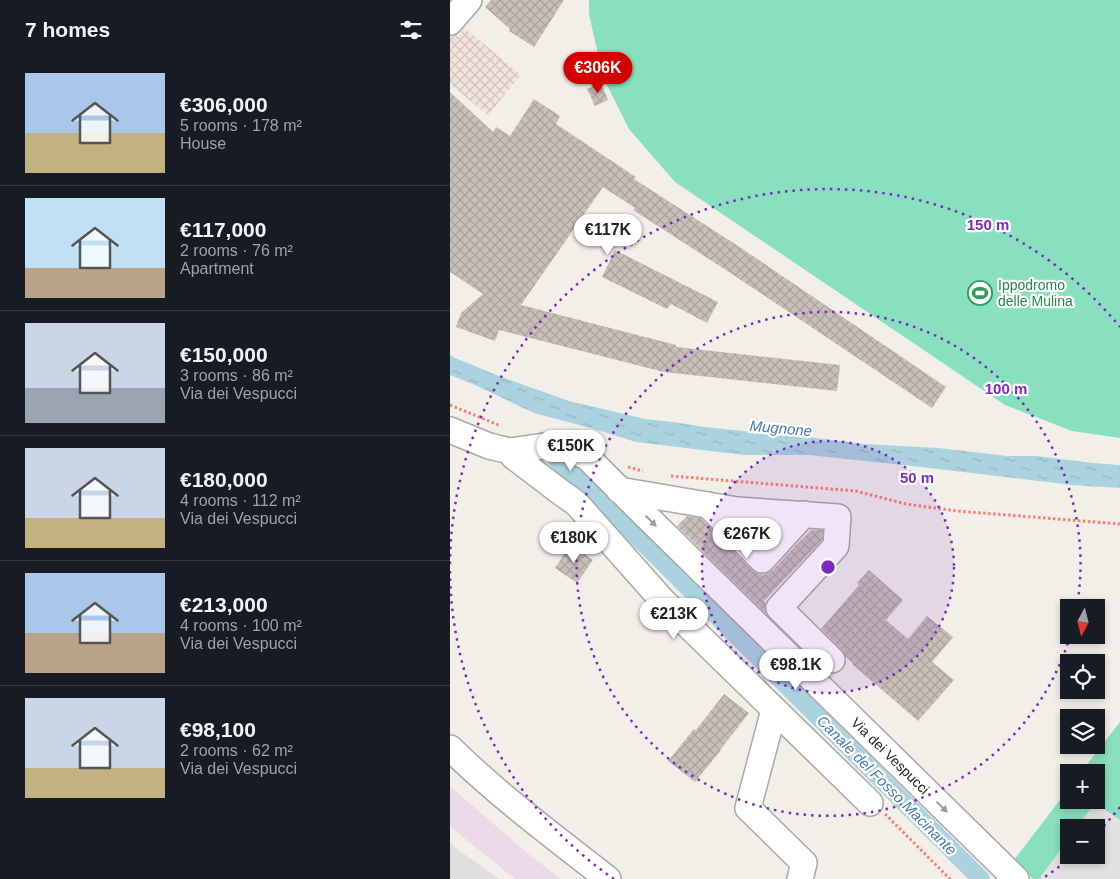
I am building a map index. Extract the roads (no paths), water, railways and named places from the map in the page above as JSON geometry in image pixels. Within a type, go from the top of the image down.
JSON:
[{"type":"street","points":[[450,22],[469,0]]},
{"type":"street","name":"Via dei Vespucci","points":[[450,430],[489,446],[567,449],[587,457],[621,478],[1016,879]]},
{"type":"street","name":"Via dei Vespucci","points":[[530,448],[513,456],[577,504],[662,600],[870,803]]},
{"type":"street","points":[[621,478],[708,505],[737,510],[838,517],[836,546],[779,608],[832,660]]},
{"type":"street","points":[[708,505],[762,560],[804,514]]},
{"type":"street","points":[[774,710],[748,808],[804,863],[800,879]]},
{"type":"street","points":[[450,748],[523,813],[608,879]]},
{"type":"water","points":[[450,355],[499,376],[569,401],[645,419],[864,444],[939,448],[1007,456],[1037,456],[1120,465],[1120,488],[1072,485],[809,455],[744,455],[636,442],[534,413],[450,375]]},
{"type":"waterway","name":"Canale del Fosso Macinante","points":[[557,460],[586,486],[981,879]]},
{"type":"place","name":"Ippodromo delle Mulina","points":[[980,293]]},
{"type":"water label","name":"Mugnone","points":[[781,428]]}]
